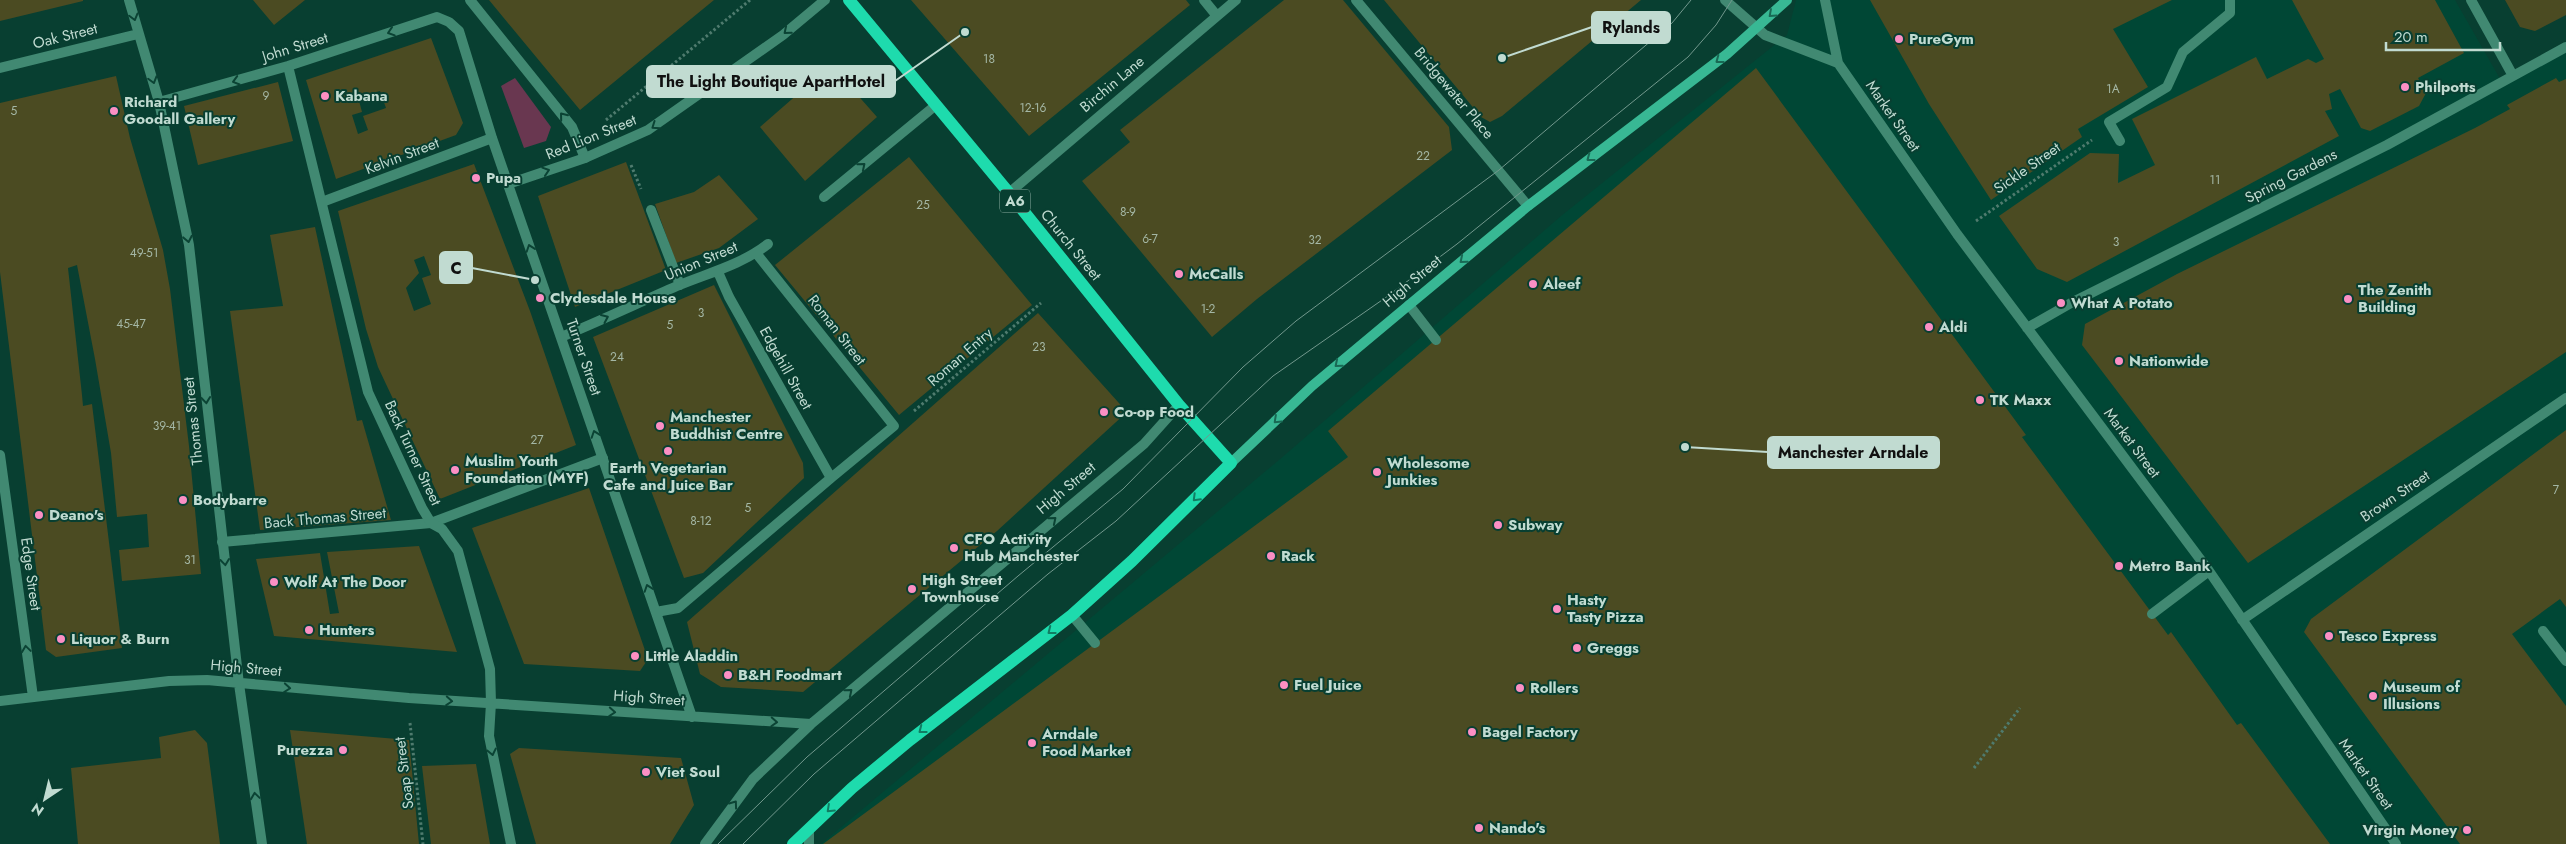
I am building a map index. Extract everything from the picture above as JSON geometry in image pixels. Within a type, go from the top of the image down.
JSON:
[{"type":"main road","name":"Church Street","points":[[849,0],[1009,193],[1179,404],[1230,463]]},
{"type":"main road","name":"High Street","points":[[793,844],[866,776],[1072,614],[1132,561],[1230,463]]},
{"type":"street","name":"Thomas Street","points":[[129,0],[159,102],[189,245],[239,684],[262,844]]},
{"type":"street","points":[[470,0],[572,127],[585,158]]},
{"type":"street","name":"Red Lion Street","points":[[508,184],[585,158],[648,130],[775,41],[825,0]]},
{"type":"street","points":[[1204,0],[1217,16]]},
{"type":"street","name":"Birchin Lane","points":[[1009,193],[1236,0]]},
{"type":"street","name":"Bridgewater Place","points":[[1356,0],[1528,206]]},
{"type":"street","points":[[1724,0],[1765,35],[1838,63]]},
{"type":"street","name":"High Street","points":[[1230,463],[1312,386],[1409,304],[1528,206],[1756,28],[1787,0]]},
{"type":"street","name":"Market Street","points":[[1825,0],[1838,63],[1957,234],[2209,571],[2396,844]]},
{"type":"street","points":[[2120,140],[2109,122],[2167,87],[2183,52],[2230,13],[2230,0]]},
{"type":"street","points":[[2471,0],[2512,74]]},
{"type":"street","name":"John Street","points":[[159,102],[288,66],[438,17]]},
{"type":"street","name":"Turner Street","points":[[438,17],[449,22],[458,30],[492,138],[692,717]]},
{"type":"street","name":"Oak Street","points":[[0,68],[138,34]]},
{"type":"street","name":"Spring Gardens","points":[[2027,328],[2071,303],[2387,145],[2512,74],[2566,47]]},
{"type":"street","name":"Back Turner Street","points":[[288,66],[368,392],[431,523],[442,529],[458,551],[490,669],[491,704],[489,736],[511,844]]},
{"type":"street","points":[[824,197],[936,105]]},
{"type":"street","name":"Kelvin Street","points":[[322,202],[492,138]]},
{"type":"street","points":[[652,211],[680,285]]},
{"type":"street","name":"Union Street","points":[[560,337],[680,285],[718,272],[756,253],[768,244]]},
{"type":"street","name":"Roman Street","points":[[756,253],[894,426]]},
{"type":"street","name":"Edgehill Street","points":[[718,272],[830,478]]},
{"type":"street","points":[[1409,304],[1436,340]]},
{"type":"street","name":"Brown Street","points":[[2242,620],[2566,398]]},
{"type":"street","name":"High Street","points":[[0,701],[168,681],[207,680],[491,704],[811,724],[1144,444],[1179,404]]},
{"type":"street","points":[[656,612],[678,608],[894,426]]},
{"type":"street","name":"Edge Street","points":[[0,455],[33,697]]},
{"type":"street","name":"Back Thomas Street","points":[[222,542],[431,523],[603,458]]},
{"type":"street","points":[[2152,614],[2209,571]]},
{"type":"street","points":[[1072,614],[1095,643]]},
{"type":"street","points":[[2543,631],[2566,661]]},
{"type":"street","points":[[706,844],[753,779],[811,724]]},
{"type":"street","points":[[809,829],[809,844]]},
{"type":"path","points":[[652,211],[648,209],[621,143],[603,123],[750,0]]},
{"type":"path","name":"Sickle Street","points":[[1957,234],[2092,140],[2109,122]]},
{"type":"path","name":"Roman Entry","points":[[894,426],[1040,303]]},
{"type":"path","name":"Soap Street","points":[[409,698],[423,844]]},
{"type":"path","points":[[1974,768],[2020,708]]},
{"type":"shaded area","points":[[1796,0],[2455,0],[2503,84],[2566,52],[2566,844],[821,844],[1279,460],[1561,216],[1787,35]]},
{"type":"shaded area","points":[[515,78],[551,127],[546,141],[524,148],[501,86]]},
{"type":"building","points":[[0,0],[83,0],[83,1],[0,21]]},
{"type":"building","points":[[253,0],[305,0],[274,25]]},
{"type":"building","points":[[489,0],[714,0],[580,110]]},
{"type":"building","points":[[911,0],[1186,0],[1190,5],[1029,136]]},
{"type":"building","points":[[1284,0],[1343,0],[1449,127],[1452,150],[1257,299],[1212,337],[1082,181],[1130,142],[1120,130]]},
{"type":"building","points":[[1384,0],[1641,0],[1502,116],[1490,122],[1481,117]]},
{"type":"building","points":[[1870,0],[2172,0],[2113,29],[2148,87],[2078,129],[2082,137],[1991,200],[1929,104]]},
{"type":"building","points":[[2292,0],[2435,0],[2464,53],[2418,78],[2426,93],[2419,106],[2370,131],[2361,128],[2340,89],[2329,94],[2332,109],[2325,111],[2339,136],[2067,282],[2037,269],[1999,216],[2090,153],[2119,154],[2118,183],[2155,165],[2132,119],[2256,57],[2267,79],[2308,59],[2316,63],[2324,59]]},
{"type":"building","points":[[2505,0],[2566,0],[2566,15],[2535,31],[2520,27]]},
{"type":"building","points":[[431,38],[463,123],[456,135],[336,179],[306,80]],"holes":[[[380,91],[386,108],[363,116],[368,130],[358,134],[352,115],[362,112],[358,97]]]},
{"type":"building","points":[[831,65],[877,117],[805,181],[760,127]]},
{"type":"building","points":[[1756,68],[2026,435],[2022,437],[2168,635],[2171,632],[2237,725],[2241,723],[2330,844],[823,844],[1348,457],[1328,431]]},
{"type":"building","points":[[116,76],[130,138],[163,250],[170,289],[189,446],[201,574],[122,581],[119,550],[149,547],[147,514],[117,517],[111,453],[77,265],[68,268],[83,406],[92,404],[122,648],[56,657],[46,650],[0,272],[0,103]]},
{"type":"building","name":"The Zenith Building","points":[[2556,78],[2559,82],[2566,79],[2566,352],[2248,563],[2082,345],[2085,324],[2177,274],[2475,128],[2510,109],[2507,105]]},
{"type":"building","points":[[278,82],[293,141],[198,165],[184,106]]},
{"type":"building","points":[[909,157],[1032,305],[899,415],[775,265]]},
{"type":"building","points":[[626,162],[666,270],[575,307],[538,196]]},
{"type":"building","points":[[474,164],[530,311],[576,445],[440,499],[378,367],[366,329],[338,211]],"holes":[[[424,256],[431,275],[422,278],[431,304],[414,311],[406,288],[419,273],[414,260]]]},
{"type":"building","points":[[719,175],[758,219],[719,248],[676,263],[655,204],[694,192]]},
{"type":"building","points":[[315,227],[357,421],[362,420],[391,520],[260,530],[230,311],[283,306],[270,235]]},
{"type":"building","points":[[714,285],[803,463],[804,478],[703,573],[684,578],[593,337]]},
{"type":"building","points":[[1038,313],[1127,412],[997,531],[803,692],[721,687],[700,674],[687,622]]},
{"type":"building","points":[[2566,430],[2566,607],[2560,599],[2512,634],[2566,706],[2566,844],[2460,844],[2304,632],[2311,619]]},
{"type":"building","points":[[589,488],[648,659],[640,671],[524,664],[472,528]]},
{"type":"building","points":[[419,546],[457,652],[274,636],[256,559],[320,553],[330,614],[339,613],[327,552]]},
{"type":"building","points":[[195,730],[207,743],[220,844],[78,844],[71,768],[161,758],[159,737]]},
{"type":"building","points":[[290,730],[409,740],[419,844],[307,844]]},
{"type":"building","points":[[519,748],[681,758],[694,805],[670,844],[536,844],[510,754]]},
{"type":"building","points":[[476,764],[490,844],[431,844],[422,766]]},
{"type":"tram line","points":[[718,844],[807,757],[1018,576],[1123,489],[1243,367],[1296,321],[1499,170],[1672,23],[1691,0]]},
{"type":"tram line","points":[[743,844],[814,774],[1048,574],[1116,521],[1273,376],[1385,298],[1457,244],[1688,57],[1716,25],[1732,0]]},
{"type":"place","name":"The Light Boutique ApartHotel","points":[[965,32]]},
{"type":"place","name":"PureGym","points":[[1899,39]]},
{"type":"place","name":"Rylands","points":[[1502,58]]},
{"type":"place","name":"Philpotts","points":[[2405,87]]},
{"type":"place","name":"Kabana","points":[[325,96]]},
{"type":"place","name":"Richard Goodall Gallery","points":[[114,111]]},
{"type":"place","name":"Pupa","points":[[476,178]]},
{"type":"place","name":"McCalls","points":[[1179,274]]},
{"type":"place","name":"C","points":[[535,280]]},
{"type":"place","name":"Aleef","points":[[1533,284]]},
{"type":"place","name":"Clydesdale House","points":[[540,298]]},
{"type":"place","name":"The Zenith Building","points":[[2348,299]]},
{"type":"place","name":"What A Potato","points":[[2061,303]]},
{"type":"place","name":"Aldi","points":[[1929,327]]},
{"type":"place","name":"Nationwide","points":[[2119,361]]},
{"type":"place","name":"TK Maxx","points":[[1980,400]]},
{"type":"place","name":"Co-op Food","points":[[1104,412]]},
{"type":"place","name":"Manchester Buddhist Centre","points":[[660,426]]},
{"type":"place","name":"Manchester Arndale","points":[[1685,447]]},
{"type":"place","name":"Earth Vegetarian Cafe and Juice Bar","points":[[668,451]]},
{"type":"place","name":"Muslim Youth Foundation (MYF)","points":[[455,470]]},
{"type":"place","name":"Wholesome Junkies","points":[[1377,472]]},
{"type":"place","name":"Bodybarre","points":[[183,500]]},
{"type":"place","name":"Deano's","points":[[39,515]]},
{"type":"place","name":"Subway","points":[[1498,525]]},
{"type":"place","name":"CFO Activity Hub Manchester","points":[[954,548]]},
{"type":"place","name":"Rack","points":[[1271,556]]},
{"type":"place","name":"Metro Bank","points":[[2119,566]]},
{"type":"place","name":"Wolf At The Door","points":[[274,582]]},
{"type":"place","name":"High Street Townhouse","points":[[912,589]]},
{"type":"place","name":"Hasty Tasty Pizza","points":[[1557,609]]},
{"type":"place","name":"Hunters","points":[[309,630]]},
{"type":"place","name":"Tesco Express","points":[[2329,636]]},
{"type":"place","name":"Liquor & Burn","points":[[61,639]]},
{"type":"place","name":"Greggs","points":[[1577,648]]},
{"type":"place","name":"Little Aladdin","points":[[635,656]]},
{"type":"place","name":"B&H Foodmart","points":[[728,675]]},
{"type":"place","name":"Fuel Juice","points":[[1284,685]]},
{"type":"place","name":"Rollers","points":[[1520,688]]},
{"type":"place","name":"Museum of Illusions","points":[[2373,696]]},
{"type":"place","name":"Bagel Factory","points":[[1472,732]]},
{"type":"place","name":"Arndale Food Market","points":[[1032,743]]},
{"type":"place","name":"Purezza","points":[[343,750]]},
{"type":"place","name":"Viet Soul","points":[[646,772]]},
{"type":"place","name":"Nando's","points":[[1479,828]]},
{"type":"place","name":"Virgin Money","points":[[2467,830]]}]
